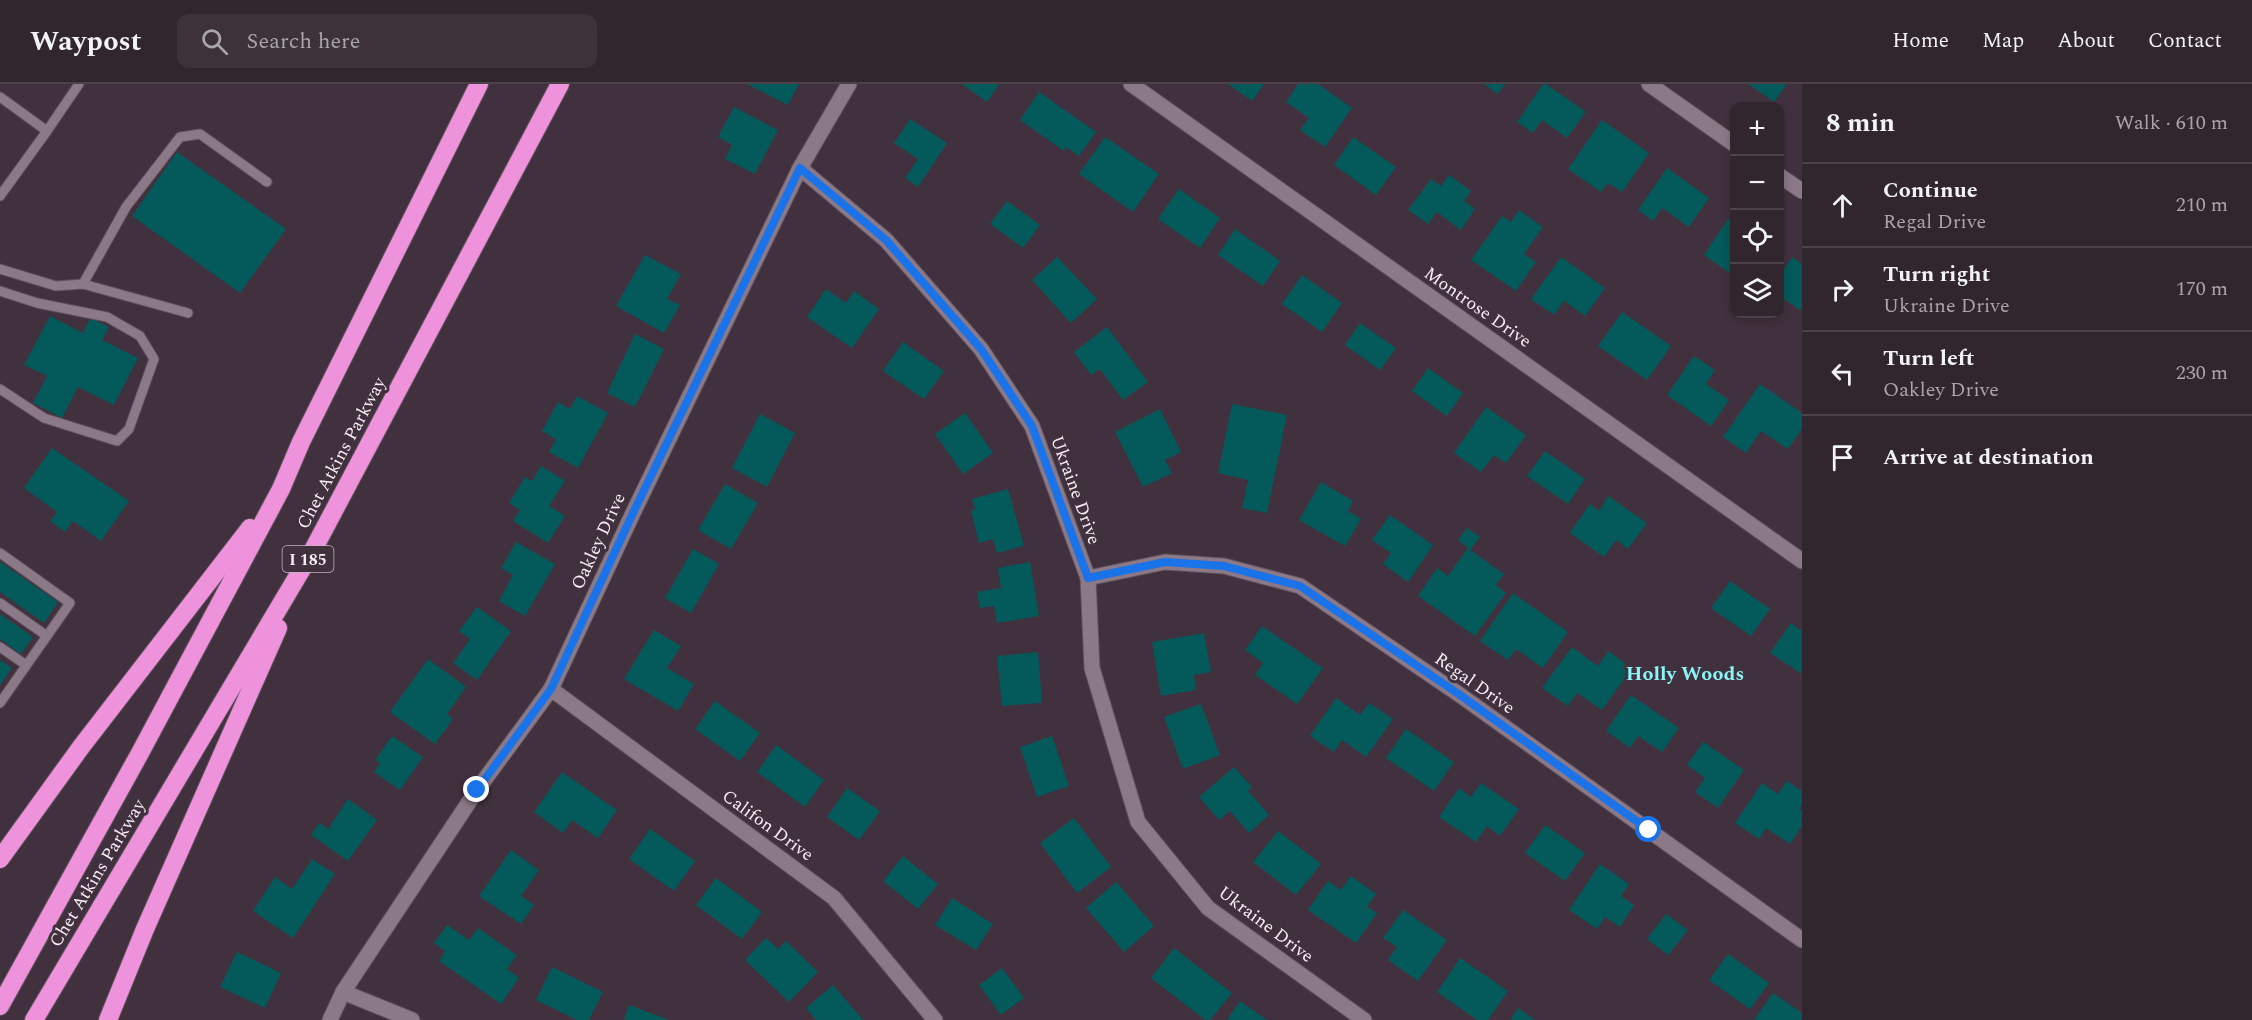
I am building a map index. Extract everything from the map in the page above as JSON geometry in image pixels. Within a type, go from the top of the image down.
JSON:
[{"type":"highway","name":"Chet Atkins Parkway","points":[[0,1006],[140,753],[281,489],[317,410],[479,84]]},
{"type":"highway","name":"Chet Atkins Parkway","points":[[33,1020],[312,552],[560,84]]},
{"type":"highway","points":[[0,859],[81,747],[281,489]]},
{"type":"highway","points":[[108,1020],[145,929],[312,552]]},
{"type":"street","name":"Oakley Drive","points":[[330,1020],[343,992],[477,790],[551,689],[633,513],[800,168],[849,84]]},
{"type":"street","name":"Montrose Drive","points":[[1131,84],[1802,561]]},
{"type":"street","points":[[1649,84],[1730,141]]},
{"type":"street","name":"Ukraine Drive","points":[[800,168],[886,240],[981,349],[1032,426],[1088,578],[1092,668],[1138,822],[1208,908],[1364,1020]]},
{"type":"street","points":[[1784,179],[1802,191]]},
{"type":"street","name":"Regal Drive","points":[[1088,578],[1165,562],[1224,566],[1300,586],[1460,695],[1802,940]]},
{"type":"street","name":"Califon Drive","points":[[551,689],[834,898],[935,1020]]},
{"type":"street","points":[[343,992],[412,1020]]},
{"type":"lane","points":[[0,196],[80,84]]},
{"type":"lane","points":[[0,97],[47,131]]},
{"type":"lane","points":[[83,284],[126,207],[180,137],[200,134],[267,182]]},
{"type":"lane","points":[[0,269],[56,286],[83,284],[188,314]]},
{"type":"lane","points":[[0,291],[37,303],[107,316],[140,336],[154,359],[129,429],[117,441],[44,418],[0,389]]},
{"type":"lane","points":[[0,553],[70,603],[1,698]]},
{"type":"lane","points":[[0,603],[47,636]]},
{"type":"lane","points":[[0,647],[26,665]]},
{"type":"building","points":[[747,84],[799,84],[788,105]]},
{"type":"building","points":[[962,84],[999,84],[987,102]]},
{"type":"building","points":[[1228,84],[1264,84],[1252,101]]},
{"type":"building","points":[[1298,84],[1318,84],[1352,108],[1325,147],[1300,130],[1309,118],[1286,102]]},
{"type":"building","points":[[1484,84],[1505,84],[1498,94]]},
{"type":"building","points":[[1543,84],[1586,112],[1567,138],[1542,120],[1533,133],[1517,122]]},
{"type":"building","points":[[1748,84],[1787,84],[1774,102]]},
{"type":"building","points":[[1039,92],[1096,132],[1079,156],[1066,147],[1064,151],[1020,120]]},
{"type":"building","points":[[734,107],[778,130],[755,174],[725,159],[732,145],[718,137]]},
{"type":"building","points":[[910,119],[947,143],[918,187],[905,178],[918,159],[894,143]]},
{"type":"building","points":[[1602,120],[1649,153],[1622,192],[1608,183],[1601,192],[1568,169]]},
{"type":"building","points":[[1105,137],[1159,174],[1133,212],[1079,174]]},
{"type":"building","points":[[1353,137],[1396,167],[1376,195],[1334,165]]},
{"type":"building","points":[[177,152],[286,229],[240,293],[132,216]]},
{"type":"building","points":[[1667,168],[1709,198],[1689,227],[1662,208],[1653,221],[1638,210]]},
{"type":"building","points":[[1449,175],[1471,191],[1464,201],[1475,209],[1461,230],[1437,212],[1428,224],[1408,210],[1431,179],[1441,186]]},
{"type":"building","points":[[1179,189],[1220,218],[1200,248],[1158,219]]},
{"type":"building","points":[[1007,201],[1040,225],[1023,248],[990,224]]},
{"type":"building","points":[[1519,210],[1543,227],[1524,254],[1536,262],[1516,291],[1471,260],[1502,216],[1511,222]]},
{"type":"building","points":[[1730,216],[1730,273],[1704,255]]},
{"type":"building","points":[[1235,229],[1280,261],[1263,286],[1218,255]]},
{"type":"building","points":[[645,255],[681,274],[667,299],[680,305],[664,333],[616,306]]},
{"type":"building","points":[[1057,257],[1097,299],[1071,323],[1032,280]]},
{"type":"building","points":[[1561,257],[1605,288],[1585,316],[1564,301],[1554,315],[1531,299]]},
{"type":"building","points":[[1792,257],[1802,264],[1802,308],[1800,310],[1784,299],[1784,269]]},
{"type":"building","points":[[1302,275],[1342,303],[1322,332],[1282,304]]},
{"type":"building","points":[[826,289],[846,303],[854,291],[879,309],[852,348],[807,317]]},
{"type":"building","points":[[1622,312],[1671,346],[1647,380],[1598,346]]},
{"type":"building","points":[[50,316],[83,333],[90,318],[109,327],[102,340],[138,358],[114,405],[78,387],[62,418],[33,403],[47,376],[24,365]]},
{"type":"building","points":[[1360,323],[1396,348],[1380,370],[1345,345]]},
{"type":"building","points":[[1107,327],[1148,382],[1123,400],[1100,369],[1091,375],[1074,352]]},
{"type":"building","points":[[635,334],[664,349],[635,407],[607,393]]},
{"type":"building","points":[[903,342],[944,371],[924,399],[883,371]]},
{"type":"building","points":[[1694,356],[1715,370],[1706,384],[1729,400],[1711,426],[1667,395]]},
{"type":"building","points":[[1428,368],[1463,393],[1447,416],[1412,391]]},
{"type":"building","points":[[1760,384],[1802,413],[1802,429],[1788,449],[1761,431],[1746,453],[1723,437]]},
{"type":"building","points":[[577,396],[608,413],[578,468],[549,452],[556,439],[542,431],[558,402],[570,409]]},
{"type":"building","points":[[1232,404],[1287,415],[1267,513],[1242,508],[1248,480],[1218,473]]},
{"type":"building","points":[[1486,407],[1526,435],[1506,463],[1494,455],[1481,472],[1454,453]]},
{"type":"building","points":[[1160,409],[1181,452],[1165,460],[1172,473],[1143,487],[1115,432]]},
{"type":"building","points":[[965,413],[993,453],[963,474],[935,434]]},
{"type":"building","points":[[760,414],[795,433],[767,487],[732,468]]},
{"type":"building","points":[[52,448],[129,501],[101,541],[73,521],[65,532],[50,521],[57,512],[24,488]]},
{"type":"building","points":[[1545,451],[1585,479],[1568,504],[1527,476]]},
{"type":"building","points":[[541,466],[565,481],[549,506],[565,516],[548,543],[513,521],[520,510],[509,503],[525,477],[532,481]]},
{"type":"building","points":[[1321,482],[1353,501],[1348,511],[1361,519],[1345,546],[1299,520]]},
{"type":"building","points":[[725,484],[758,503],[731,549],[698,530]]},
{"type":"building","points":[[1008,489],[1024,546],[997,553],[993,539],[979,543],[971,511],[975,509],[972,499]]},
{"type":"building","points":[[1608,496],[1647,523],[1628,549],[1616,540],[1604,557],[1570,533],[1590,504],[1599,511]]},
{"type":"building","points":[[1390,515],[1433,545],[1408,582],[1383,564],[1391,553],[1372,540]]},
{"type":"building","points":[[1467,528],[1480,537],[1470,550],[1504,574],[1496,585],[1506,593],[1475,636],[1418,596],[1437,568],[1448,576],[1468,548],[1458,540]]},
{"type":"building","points":[[516,542],[555,564],[525,616],[499,601],[513,575],[501,568]]},
{"type":"building","points":[[693,549],[719,564],[691,613],[665,598]]},
{"type":"building","points":[[0,562],[58,602],[44,623],[0,592]]},
{"type":"building","points":[[1030,562],[1039,616],[997,623],[994,606],[980,608],[977,592],[1001,588],[998,568]]},
{"type":"building","points":[[1730,581],[1770,609],[1751,636],[1711,608]]},
{"type":"building","points":[[1513,593],[1568,632],[1543,668],[1516,649],[1508,660],[1480,641]]},
{"type":"building","points":[[477,607],[511,631],[477,680],[453,663],[470,639],[459,631]]},
{"type":"building","points":[[0,614],[33,637],[21,654],[0,639]]},
{"type":"building","points":[[1791,623],[1802,631],[1802,674],[1770,653]]},
{"type":"building","points":[[1262,626],[1323,668],[1297,704],[1255,675],[1263,663],[1245,650]]},
{"type":"building","points":[[654,630],[681,646],[667,668],[694,684],[678,711],[624,679]]},
{"type":"building","points":[[1204,633],[1211,672],[1194,675],[1196,690],[1161,696],[1152,642]]},
{"type":"building","points":[[1572,647],[1598,666],[1608,651],[1632,668],[1602,710],[1577,693],[1568,706],[1542,688]]},
{"type":"building","points":[[1038,652],[1042,703],[1002,706],[997,656]]},
{"type":"building","points":[[428,659],[466,687],[447,714],[453,719],[435,744],[390,712]]},
{"type":"building","points":[[0,660],[12,668],[0,685]]},
{"type":"building","points":[[1631,695],[1679,728],[1662,752],[1638,736],[1630,748],[1606,731]]},
{"type":"building","points":[[1336,698],[1360,715],[1369,703],[1393,719],[1366,757],[1342,740],[1334,752],[1310,736]]},
{"type":"building","points":[[715,701],[760,733],[740,761],[695,729]]},
{"type":"building","points":[[1201,704],[1220,755],[1183,769],[1164,717]]},
{"type":"building","points":[[1406,729],[1454,762],[1434,791],[1386,758]]},
{"type":"building","points":[[392,736],[423,757],[400,790],[374,772],[380,763],[375,760]]},
{"type":"building","points":[[1052,736],[1069,786],[1037,797],[1020,747]]},
{"type":"building","points":[[1703,742],[1744,770],[1718,808],[1695,792],[1705,778],[1687,765]]},
{"type":"building","points":[[776,745],[824,780],[805,807],[757,772]]},
{"type":"building","points":[[1234,767],[1252,787],[1248,791],[1269,815],[1249,833],[1230,811],[1219,820],[1199,797]]},
{"type":"building","points":[[562,772],[617,810],[598,838],[572,820],[563,833],[534,812]]},
{"type":"building","points":[[1787,781],[1802,791],[1802,804],[1799,809],[1802,811],[1802,826],[1790,844],[1766,828],[1759,839],[1735,823],[1762,783],[1778,794]]},
{"type":"building","points":[[1481,783],[1519,809],[1500,836],[1487,826],[1476,842],[1439,817],[1459,788],[1471,797]]},
{"type":"building","points":[[847,788],[880,811],[859,840],[827,817]]},
{"type":"building","points":[[348,799],[377,820],[348,861],[311,835],[319,823],[328,829]]},
{"type":"building","points":[[1074,818],[1111,867],[1077,893],[1040,843]]},
{"type":"building","points":[[1545,825],[1585,853],[1565,881],[1525,853]]},
{"type":"building","points":[[650,829],[695,861],[674,891],[629,859]]},
{"type":"building","points":[[1278,831],[1321,864],[1296,895],[1253,862]]},
{"type":"building","points":[[511,850],[539,870],[521,896],[534,905],[521,924],[479,896]]},
{"type":"building","points":[[903,856],[938,884],[918,909],[883,881]]},
{"type":"building","points":[[312,859],[335,874],[293,938],[253,911],[275,877],[292,889]]},
{"type":"building","points":[[1600,864],[1629,884],[1621,896],[1634,905],[1620,927],[1605,917],[1597,929],[1569,910]]},
{"type":"building","points":[[1351,876],[1376,894],[1367,907],[1377,913],[1356,943],[1308,910],[1328,881],[1341,890]]},
{"type":"building","points":[[716,878],[762,912],[742,939],[696,905]]},
{"type":"building","points":[[1116,882],[1154,926],[1124,952],[1086,908]]},
{"type":"building","points":[[952,898],[993,924],[976,950],[935,925]]},
{"type":"building","points":[[1403,910],[1447,940],[1418,981],[1388,960],[1397,947],[1383,938]]},
{"type":"building","points":[[1666,914],[1688,930],[1668,955],[1647,939]]},
{"type":"building","points":[[447,925],[469,940],[478,928],[517,955],[507,969],[519,978],[501,1004],[439,961],[445,951],[434,943]]},
{"type":"building","points":[[766,938],[778,949],[786,941],[818,972],[789,1002],[745,960]]},
{"type":"building","points":[[1174,948],[1232,993],[1210,1020],[1205,1020],[1151,978]]},
{"type":"building","points":[[237,952],[281,973],[265,1008],[220,987]]},
{"type":"building","points":[[1728,954],[1769,983],[1750,1009],[1709,980]]},
{"type":"building","points":[[1460,958],[1508,991],[1488,1020],[1477,1020],[1437,992]]},
{"type":"building","points":[[552,967],[603,992],[589,1020],[577,1020],[536,1000]]},
{"type":"building","points":[[1002,968],[1024,998],[1001,1015],[979,985]]},
{"type":"building","points":[[833,985],[863,1020],[816,1020],[806,1008]]},
{"type":"building","points":[[1773,993],[1802,1013],[1802,1020],[1754,1020]]},
{"type":"building","points":[[1240,1001],[1267,1020],[1227,1020]]},
{"type":"building","points":[[629,1005],[669,1020],[624,1020]]},
{"type":"building","points":[[1518,1008],[1535,1020],[1510,1020]]},
{"type":"district","name":"Holly Woods","points":[[1685,673]]},
{"type":"route","points":[[477,790],[551,689],[633,513],[800,168],[886,240],[981,349],[1032,426],[1088,578],[1165,562],[1224,566],[1300,586],[1460,695],[1649,830]]}]
